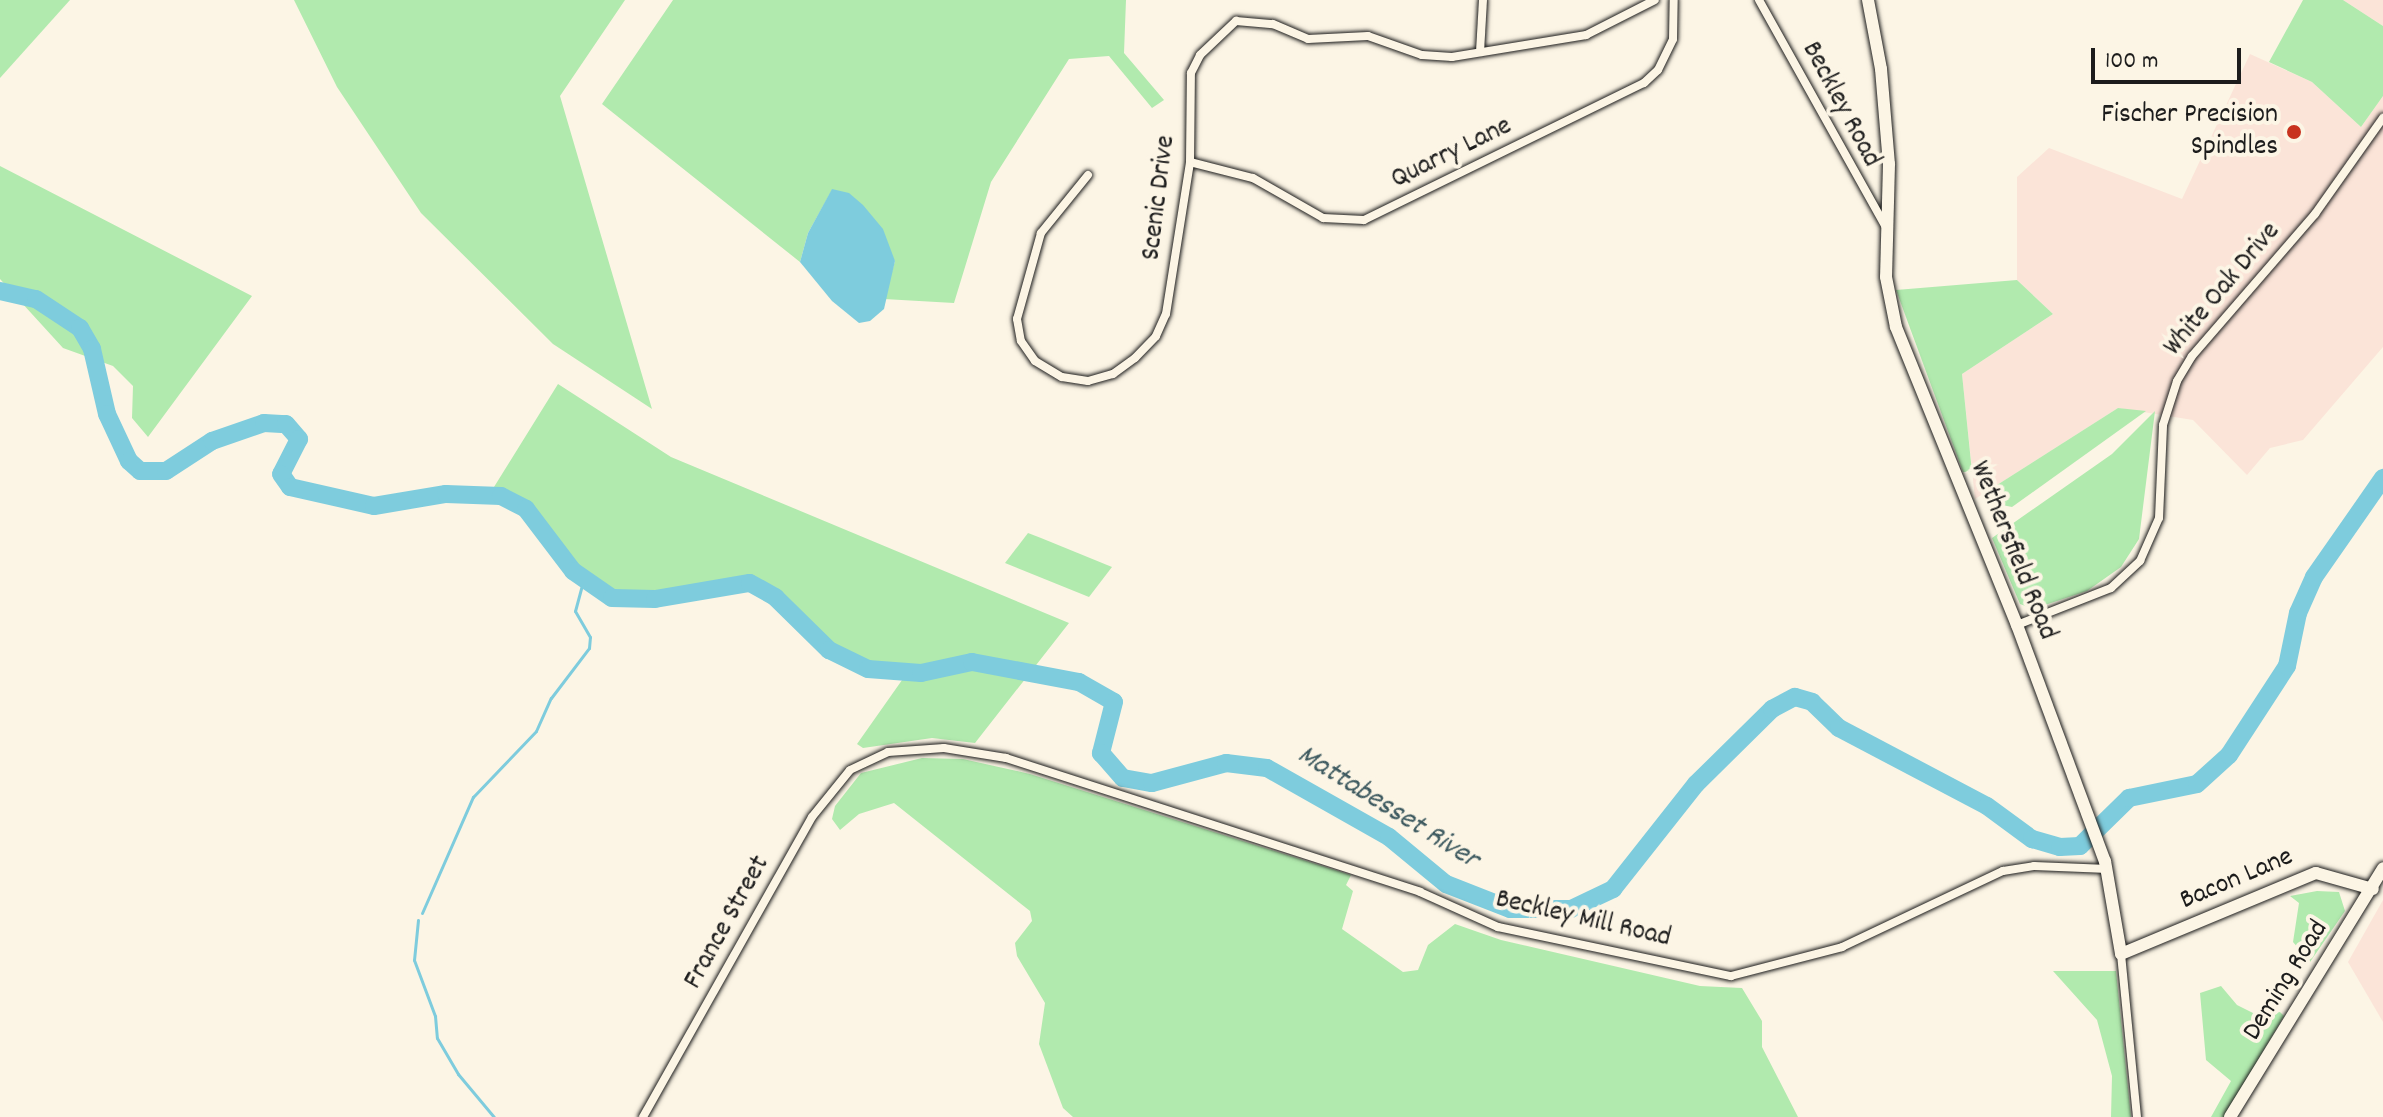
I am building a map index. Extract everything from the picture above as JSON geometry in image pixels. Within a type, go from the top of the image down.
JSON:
[{"type":"street","points":[[1480,52],[1483,0]]},
{"type":"street","name":"Scenic Drive","points":[[1088,175],[1041,233],[1017,319],[1021,341],[1035,361],[1062,377],[1088,381],[1113,374],[1156,336],[1172,283],[1190,162],[1191,73],[1200,55],[1236,21],[1273,24],[1308,39],[1368,36],[1439,57],[1586,35],[1655,0]]},
{"type":"street","name":"Quarry Lane","points":[[1190,162],[1253,178],[1323,218],[1364,220],[1644,83],[1658,70],[1673,39],[1674,0]]},
{"type":"street","name":"Beckley Road","points":[[1759,0],[1886,227]]},
{"type":"street","name":"Wethersfield Road","points":[[1868,0],[1881,69],[1889,164],[1886,277],[1896,327],[2017,625],[2108,869],[2121,954],[2137,1117]]},
{"type":"street","name":"White Oak Drive","points":[[2017,625],[2111,588],[2140,561],[2159,518],[2163,425],[2177,381],[2211,332],[2315,215],[2383,118]]},
{"type":"street","name":"Beckley Mill Road","points":[[864,760],[888,752],[944,748],[1006,758],[1420,892],[1498,927],[1731,976],[1842,947],[2003,871],[2034,866],[2108,869]]},
{"type":"street","name":"France Street","points":[[643,1117],[812,817],[864,760]]},
{"type":"street","name":"Deming Road","points":[[2230,1117],[2373,889],[2383,868]]},
{"type":"street","name":"Bacon Lane","points":[[2121,954],[2316,873],[2373,889]]},
{"type":"shaded area","points":[[2343,0],[2383,0],[2383,26]]},
{"type":"shaded area","points":[[2250,54],[2312,82],[2361,127],[2383,96],[2383,347],[2303,440],[2270,448],[2247,475],[2193,420],[2118,408],[1975,499],[1962,374],[2053,314],[2017,280],[2017,177],[2049,148],[2182,199]]},
{"type":"shaded area","points":[[2383,900],[2383,1022],[2348,962]]},
{"type":"green space","points":[[0,0],[70,0],[0,78]]},
{"type":"green space","points":[[294,0],[625,0],[560,96],[652,409],[553,344],[421,213],[337,87]]},
{"type":"green space","points":[[673,0],[1126,0],[1124,53],[1164,100],[1152,108],[1109,56],[1069,59],[991,182],[954,303],[884,299],[895,261],[832,190],[808,233],[800,262],[602,104]]},
{"type":"green space","points":[[2303,0],[2343,0],[2383,26],[2383,96],[2361,127],[2312,82],[2269,62]]},
{"type":"green space","points":[[0,166],[252,296],[148,437],[132,418],[133,386],[113,366],[63,348],[0,279]]},
{"type":"green space","points":[[2017,280],[2053,314],[1962,374],[1972,472],[1963,472],[1896,290]]},
{"type":"green space","points":[[558,384],[671,457],[1069,623],[975,743],[932,738],[863,748],[857,744],[907,673],[868,669],[836,655],[775,597],[750,583],[655,599],[607,596],[573,571],[526,509],[489,495]]},
{"type":"green space","points":[[2118,408],[2146,411],[2012,507],[1992,503],[1986,492]]},
{"type":"green space","points":[[2155,411],[2139,539],[2121,567],[2087,591],[2033,609],[2020,604],[1992,538],[2112,454]]},
{"type":"green space","points":[[1028,533],[1112,567],[1089,597],[1005,563]]},
{"type":"green space","points":[[922,758],[963,759],[1030,774],[1351,875],[1346,885],[1353,891],[1342,929],[1403,972],[1418,970],[1428,945],[1455,924],[1501,940],[1700,986],[1742,988],[1762,1021],[1762,1047],[1798,1117],[1073,1117],[1063,1108],[1039,1044],[1045,1003],[1017,956],[1015,943],[1032,921],[1030,911],[894,803],[859,814],[840,830],[832,819],[835,806],[861,773]]},
{"type":"green space","points":[[2317,891],[2339,892],[2345,911],[2310,962],[2293,942],[2299,903],[2290,896]]},
{"type":"green space","points":[[2053,971],[2116,971],[2131,1117],[2111,1117],[2112,1076],[2097,1020]]},
{"type":"green space","points":[[2221,986],[2237,1005],[2261,1017],[2280,1012],[2284,1016],[2224,1117],[2211,1117],[2231,1081],[2206,1060],[2200,993]]},
{"type":"water","points":[[832,189],[849,193],[863,205],[883,229],[895,261],[884,309],[870,321],[859,323],[832,301],[800,262],[808,233]]},
{"type":"waterway","name":"Mattabesset River","points":[[0,291],[36,299],[80,328],[92,349],[107,414],[129,461],[140,471],[166,471],[212,441],[264,423],[286,424],[299,439],[281,474],[290,487],[374,506],[446,494],[501,496],[526,509],[573,571],[612,598],[655,599],[750,583],[775,597],[829,650],[868,669],[921,673],[972,662],[1079,682],[1114,702],[1101,753],[1123,778],[1152,783],[1226,763],[1267,768],[1389,837],[1446,884],[1510,909],[1571,909],[1613,889],[1696,784],[1772,709],[1795,697],[1812,702],[1839,728],[1987,806],[2032,839],[2060,847],[2080,846],[2129,798],[2197,784],[2229,755],[2287,666],[2298,613],[2314,577],[2383,478]]},
{"type":"waterway","points":[[422,913],[473,797],[536,731],[551,698],[589,648],[590,637],[575,611],[583,581]]},
{"type":"waterway","points":[[418,920],[414,960],[435,1016],[437,1038],[458,1074],[494,1117]]},
{"type":"place","name":"Fischer Precision Spindles","points":[[2294,132]]}]
